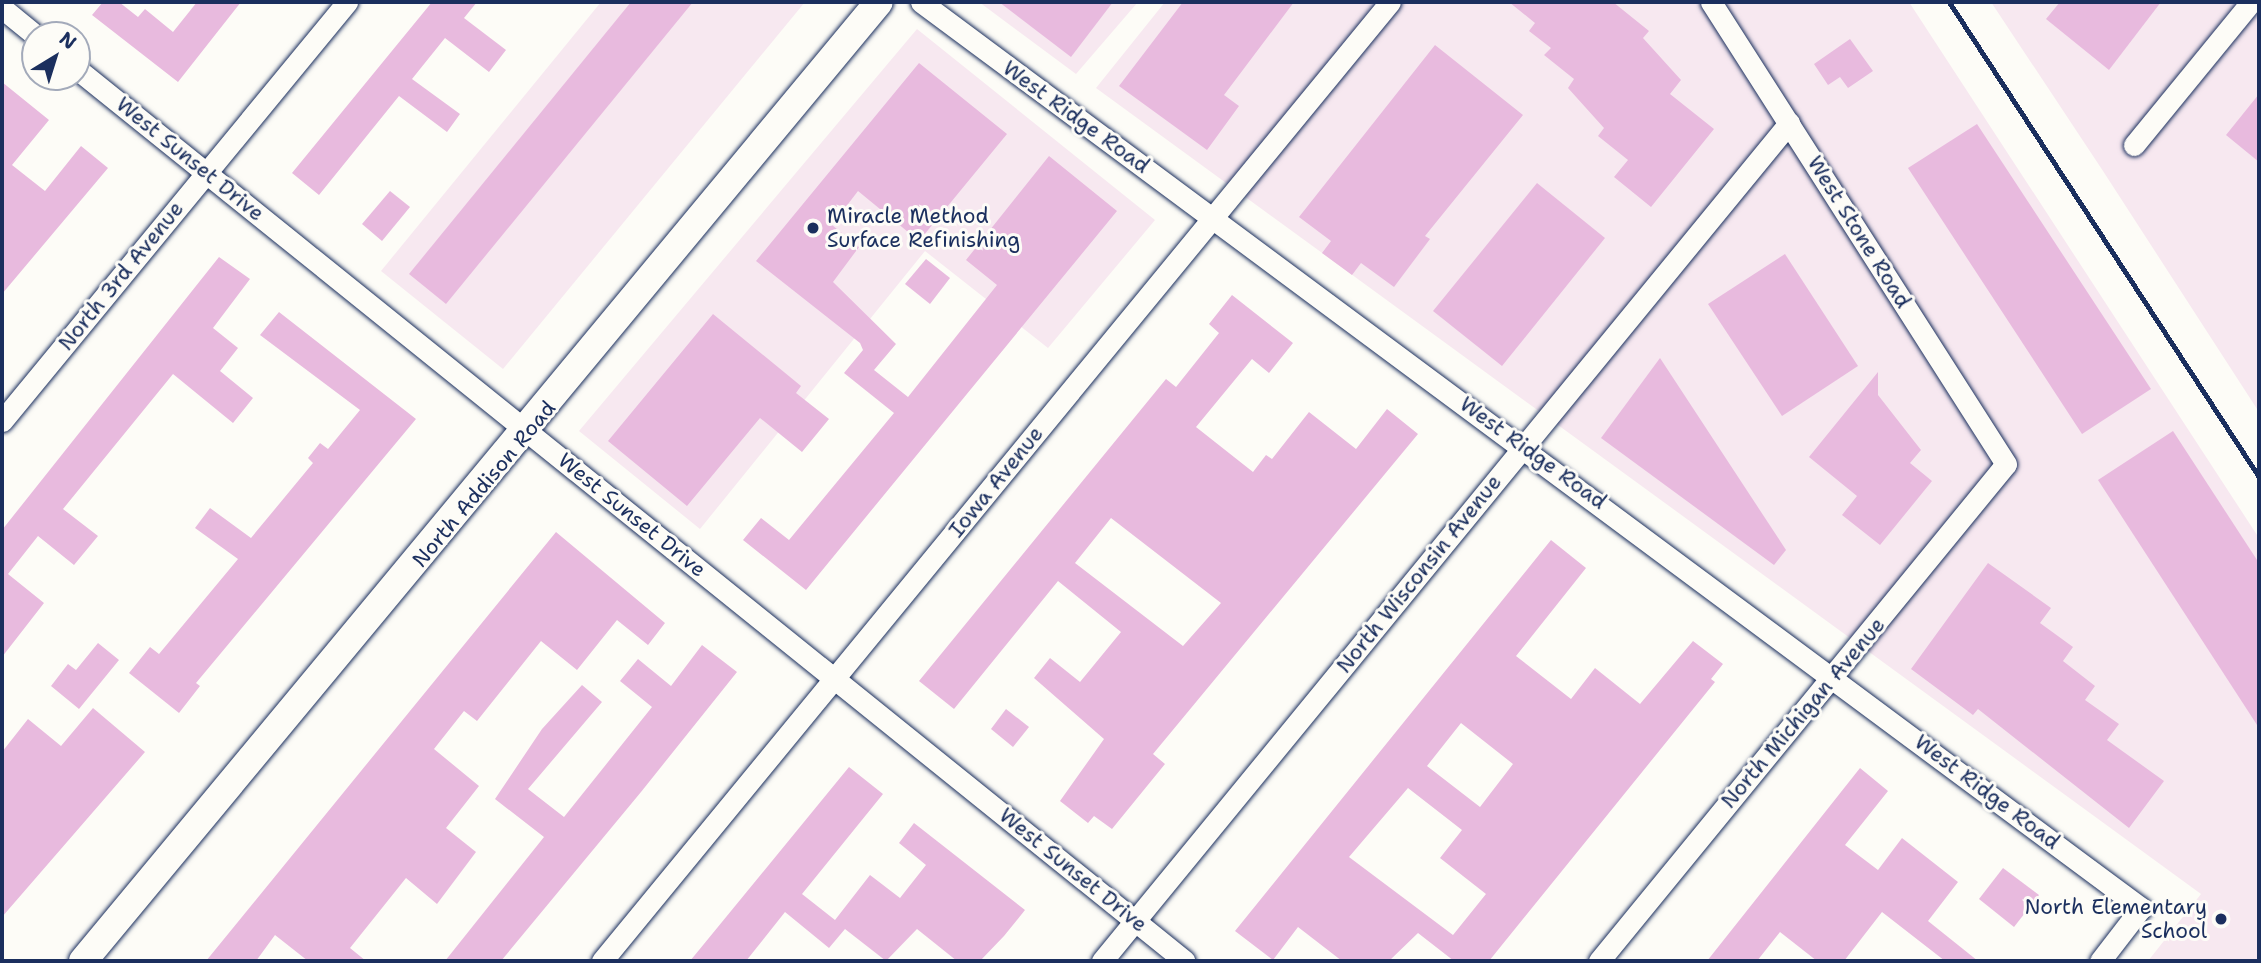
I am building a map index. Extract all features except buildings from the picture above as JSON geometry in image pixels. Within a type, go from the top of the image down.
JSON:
[{"type":"street","name":"North 3rd Avenue","points":[[2,421],[346,2]]},
{"type":"street","name":"North Addison Road","points":[[83,961],[528,432],[879,2]]},
{"type":"street","name":"West Ridge Road","points":[[921,2],[1524,446],[2141,908],[2100,961]]},
{"type":"street","name":"Iowa Avenue","points":[[603,961],[1390,2]]},
{"type":"street","name":"West Stone Road","points":[[1711,2],[2006,464]]},
{"type":"street","points":[[2134,145],[2251,2]]},
{"type":"street","points":[[2,8],[21,24]]},
{"type":"street","name":"West Sunset Drive","points":[[91,80],[836,677],[1185,961]]},
{"type":"street","name":"North Wisconsin Avenue","points":[[1102,961],[1789,122]]},
{"type":"street","name":"North Michigan Avenue","points":[[1599,961],[2006,464]]},
{"type":"shaded area","points":[[601,2],[805,2],[503,369],[381,271]]},
{"type":"shaded area","points":[[979,2],[1138,2],[1076,74]]},
{"type":"shaded area","points":[[1165,2],[1909,2],[2259,538],[2259,961],[2148,961],[2201,894],[1096,88]]},
{"type":"shaded area","points":[[1991,2],[2259,2],[2259,412],[2103,171]]},
{"type":"shaded area","points":[[917,29],[1155,220],[1048,348],[925,251],[700,529],[579,431]]},
{"type":"railway","points":[[1949,2],[2259,477]]},
{"type":"place","name":"Miracle Method Surface Refinishing","points":[[813,228]]},
{"type":"place","name":"North Elementary School","points":[[2221,919]]}]
